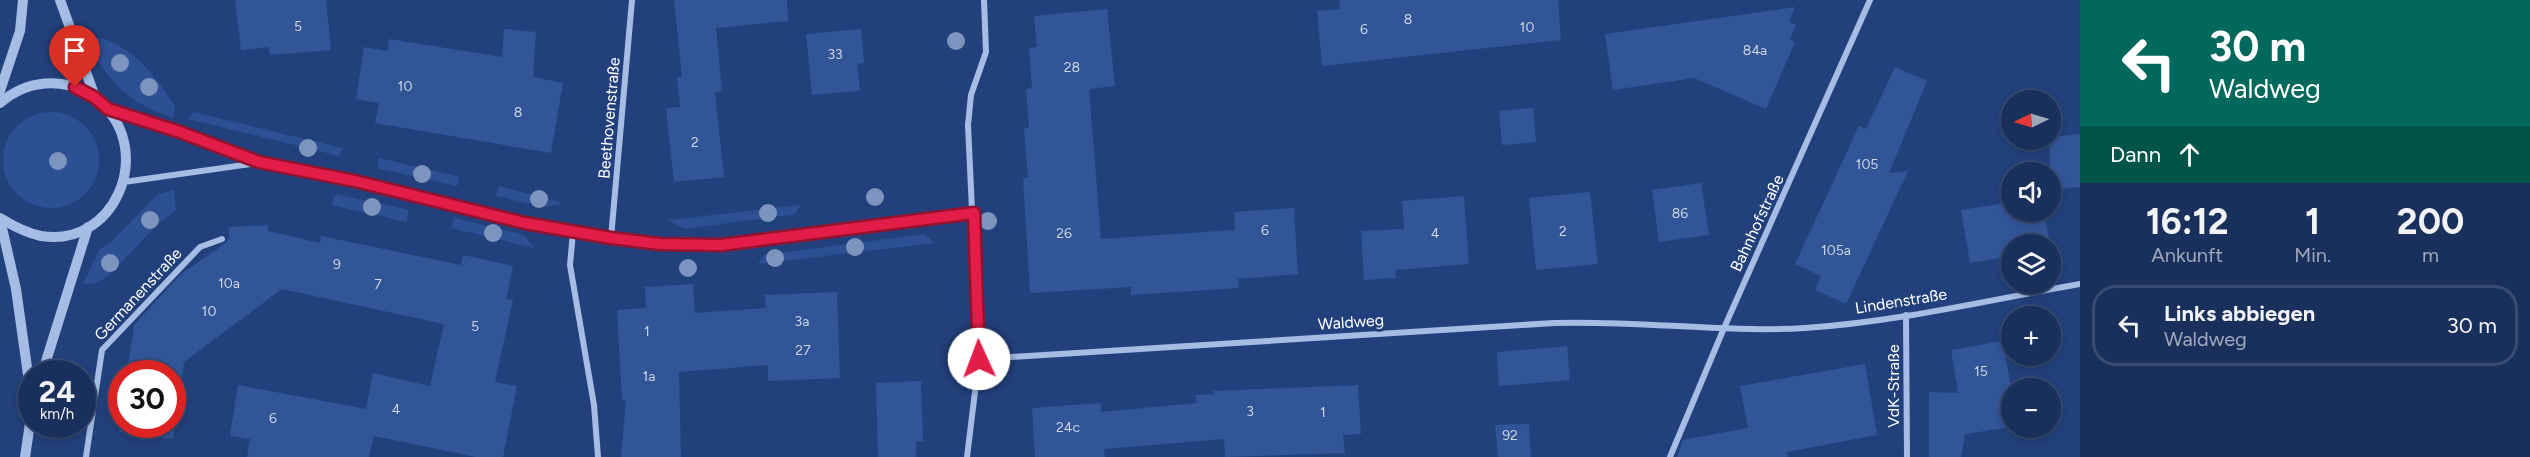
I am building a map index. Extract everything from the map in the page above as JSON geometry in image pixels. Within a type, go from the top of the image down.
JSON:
[{"type":"street","points":[[0,92],[20,31],[23,0]]},
{"type":"street","points":[[60,0],[94,97]]},
{"type":"street","name":"Beethovenstraße","points":[[611,238],[632,0]]},
{"type":"street","points":[[967,457],[979,359],[974,213],[968,125],[971,95],[986,52],[984,0]]},
{"type":"street","name":"Bahnhofstraße","points":[[1670,457],[1724,328],[1870,0]]},
{"type":"street","points":[[0,103],[12,93],[32,85],[54,82],[75,87],[94,97],[108,109],[123,132],[127,155],[124,182],[105,214],[88,227],[66,235],[43,236],[20,230],[0,218]]},
{"type":"street","points":[[108,109],[180,132],[259,162],[355,181],[525,223],[660,244],[721,245],[974,213]]},
{"type":"street","points":[[124,182],[259,162]]},
{"type":"street","points":[[0,218],[16,289],[26,360]]},
{"type":"street","points":[[46,360],[88,227]]},
{"type":"street","points":[[573,232],[570,265],[575,306],[594,405],[598,457]]},
{"type":"street","name":"Germanenstraße","points":[[86,457],[102,350],[200,247],[222,239]]},
{"type":"street","name":"Lindenstraße","points":[[1724,328],[1805,328],[1906,315],[2080,284]]},
{"type":"street","name":"VdK-Straße","points":[[1906,315],[1907,457]]},
{"type":"street","name":"Waldweg","points":[[979,359],[1554,323],[1613,321],[1724,328]]},
{"type":"street","points":[[26,457],[28,438]]},
{"type":"shaded area","points":[[97,37],[133,55],[151,73],[175,106],[173,118],[143,105],[111,79],[87,40]]},
{"type":"shaded area","points":[[51,112],[69,115],[85,126],[96,142],[99,160],[96,178],[85,194],[69,205],[51,208],[33,205],[17,194],[6,178],[3,160],[6,142],[17,126],[33,115]]},
{"type":"shaded area","points":[[193,112],[343,148],[339,156],[189,119]]},
{"type":"shaded area","points":[[379,158],[460,177],[457,186],[377,168]]},
{"type":"shaded area","points":[[499,186],[563,203],[546,207],[496,196]]},
{"type":"shaded area","points":[[174,190],[176,210],[157,225],[108,276],[97,283],[83,284],[99,250],[112,241],[158,194]]},
{"type":"shaded area","points":[[335,194],[409,210],[406,222],[332,205]]},
{"type":"shaded area","points":[[801,205],[795,214],[685,229],[668,220]]},
{"type":"shaded area","points":[[454,218],[524,235],[534,248],[451,228]]},
{"type":"shaded area","points":[[925,234],[934,243],[758,264],[764,255]]},
{"type":"building","points":[[235,0],[326,0],[331,50],[270,55],[269,47],[241,50]]},
{"type":"building","points":[[674,0],[787,0],[788,21],[716,28],[722,91],[715,92],[724,177],[674,182],[666,108],[680,107],[677,77],[682,77]]},
{"type":"building","points":[[1339,0],[1558,0],[1561,40],[1322,66],[1317,11],[1340,9]]},
{"type":"building","points":[[1795,7],[1789,22],[1796,25],[1790,39],[1795,42],[1766,109],[1694,78],[1613,90],[1605,34]]},
{"type":"building","points":[[1107,9],[1115,86],[1089,89],[1101,239],[1235,230],[1234,212],[1294,208],[1298,274],[1238,279],[1239,288],[1131,295],[1131,287],[1030,293],[1023,178],[1028,178],[1024,128],[1029,128],[1026,89],[1032,88],[1029,48],[1037,47],[1034,16]]},
{"type":"building","points":[[504,29],[536,32],[533,77],[563,83],[551,153],[375,123],[379,103],[356,99],[364,47],[388,51],[389,39],[502,57]]},
{"type":"building","points":[[861,29],[864,63],[857,64],[860,91],[812,95],[806,34]]},
{"type":"building","points":[[1895,67],[1927,81],[1889,173],[1908,171],[1846,304],[1815,290],[1821,276],[1795,264],[1859,126],[1866,129]]},
{"type":"building","points":[[1533,108],[1536,142],[1502,145],[1499,111]]},
{"type":"building","points":[[2080,134],[2080,187],[2061,189],[2061,162],[2050,162],[2050,150],[2061,150],[2061,136]]},
{"type":"building","points":[[1701,183],[1709,235],[1659,242],[1652,190]]},
{"type":"building","points":[[1590,192],[1598,264],[1536,270],[1529,198]]},
{"type":"building","points":[[1464,196],[1469,264],[1395,270],[1396,278],[1364,280],[1361,231],[1404,229],[1402,201]]},
{"type":"building","points":[[2001,204],[2001,222],[2046,222],[2048,234],[2001,234],[2001,258],[1970,263],[1961,210]]},
{"type":"building","points":[[268,225],[268,231],[320,243],[321,236],[461,265],[463,255],[513,266],[506,299],[513,300],[495,382],[517,386],[503,457],[476,457],[374,436],[369,457],[247,457],[250,439],[230,436],[238,385],[366,409],[373,373],[430,386],[444,324],[282,289],[186,361],[129,360],[134,325],[181,274],[226,243],[229,238],[229,227]]},
{"type":"building","points":[[693,284],[695,313],[766,308],[765,295],[837,292],[840,378],[768,381],[768,365],[679,372],[681,457],[621,457],[626,400],[622,400],[617,310],[646,308],[645,287]]},
{"type":"building","points":[[2001,341],[2001,366],[2007,366],[2009,378],[2001,378],[2001,429],[1965,434],[1961,457],[1929,457],[1929,392],[1958,393],[1951,350]]},
{"type":"building","points":[[1567,346],[1570,380],[1499,386],[1497,352]]},
{"type":"building","points":[[1865,364],[1877,435],[1787,452],[1788,457],[1677,457],[1683,440],[1748,428],[1740,386]]},
{"type":"building","points":[[921,381],[923,441],[916,441],[916,457],[878,457],[876,383]]},
{"type":"building","points":[[1358,385],[1361,434],[1343,435],[1345,453],[1225,457],[1224,439],[1104,449],[1105,457],[1035,457],[1032,408],[1101,403],[1101,412],[1197,403],[1195,395],[1214,394],[1213,391]]},
{"type":"building","points":[[1529,424],[1531,457],[1498,457],[1495,425]]},
{"type":"route","points":[[75,87],[94,97],[108,109],[180,132],[259,162],[355,181],[525,223],[611,238],[660,244],[721,245],[974,213],[979,359]]}]
